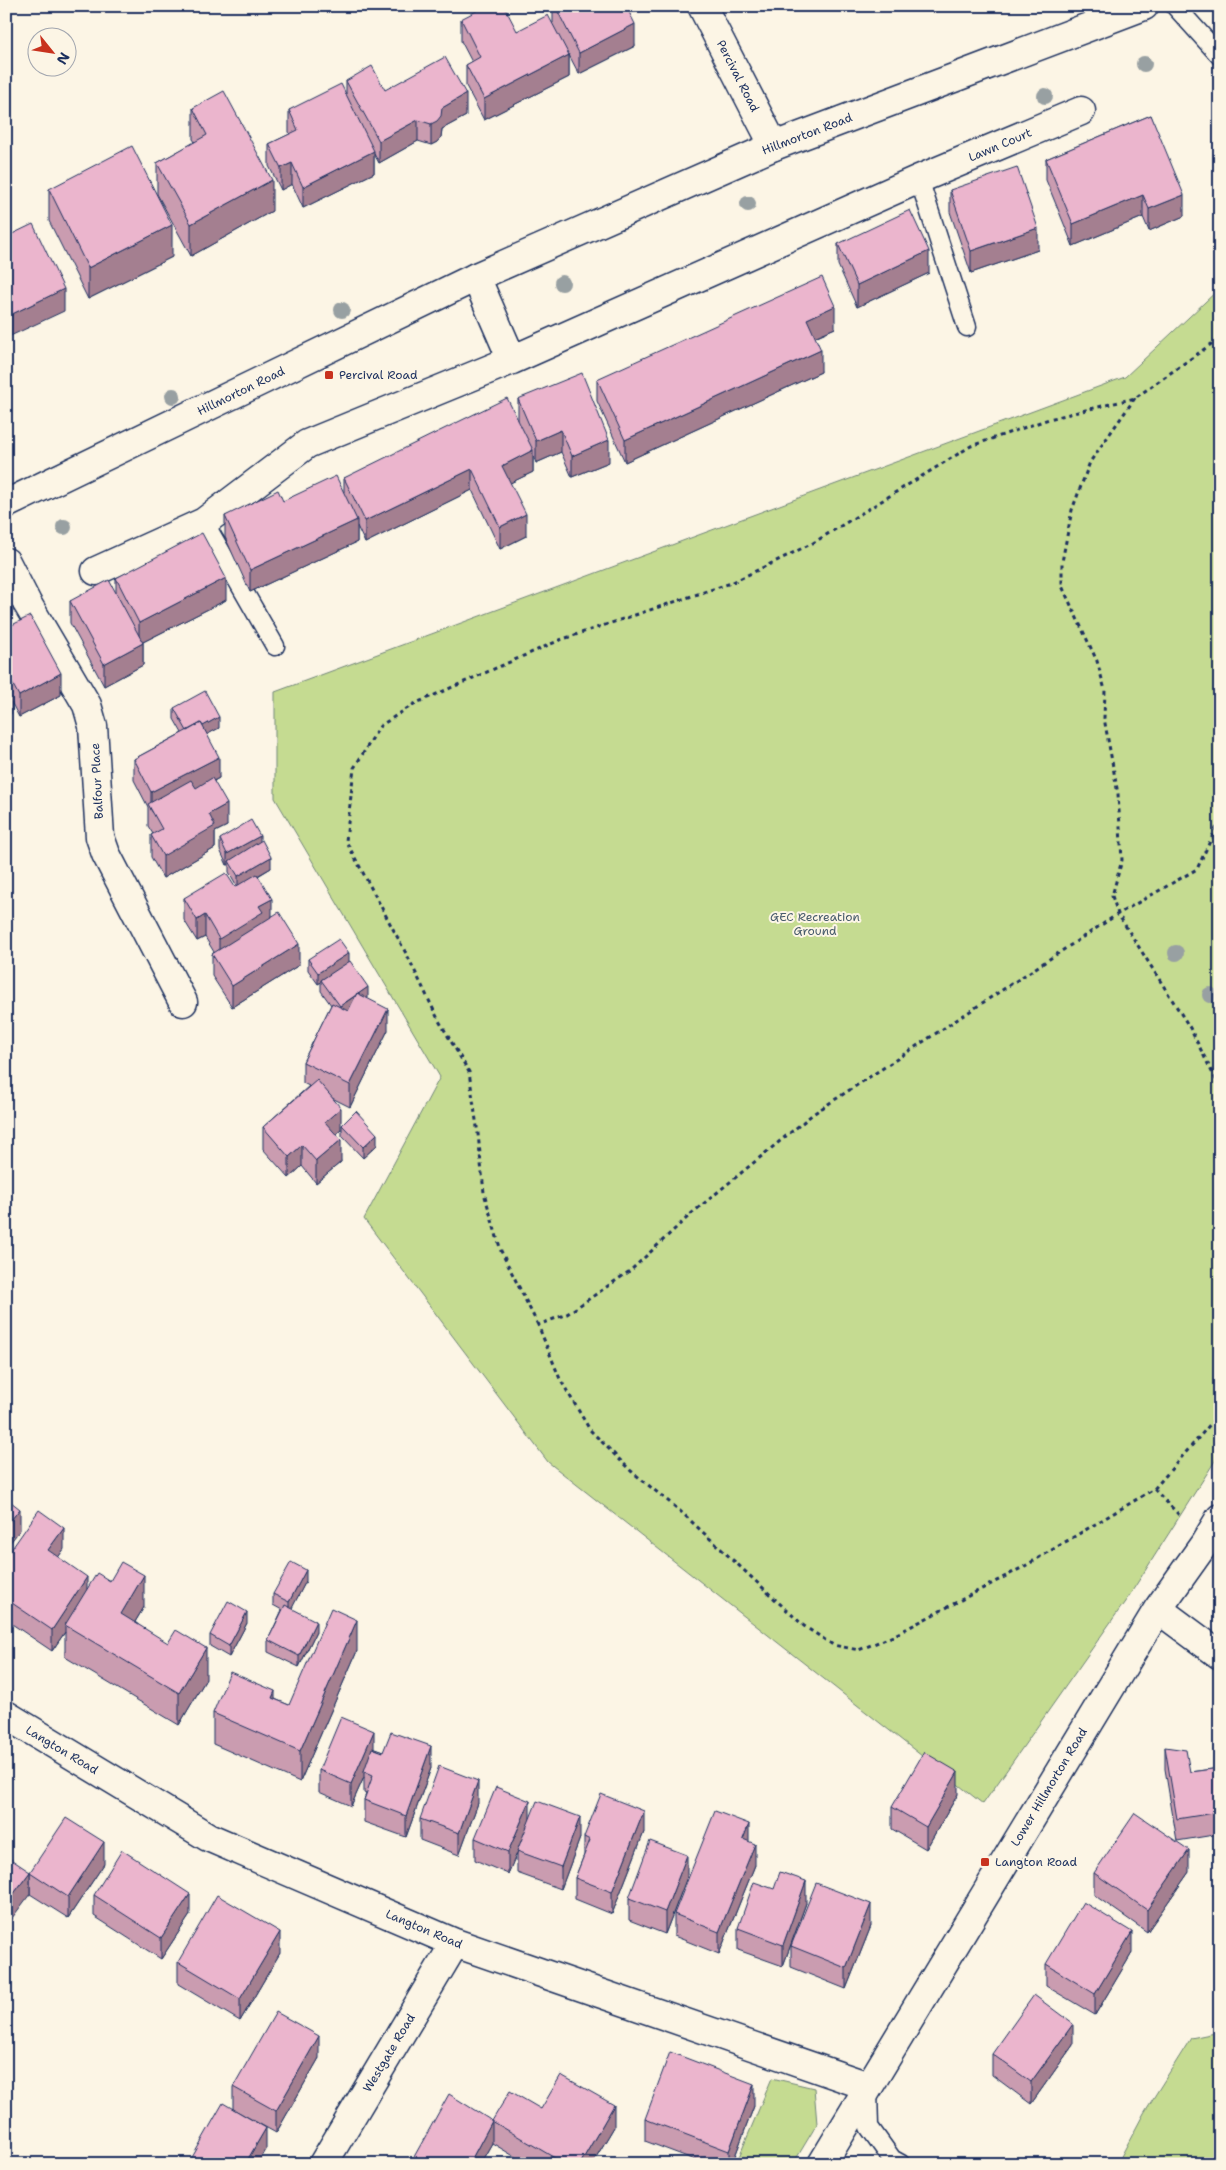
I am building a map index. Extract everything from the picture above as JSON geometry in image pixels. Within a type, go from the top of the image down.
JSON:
[{"type":"main road","name":"Percival Road","points":[[702,6],[774,146]]},
{"type":"main road","name":"Hillmorton Road","points":[[6,504],[476,277],[774,146],[1144,6]]},
{"type":"main road","name":"Lawn Court","points":[[919,179],[1081,111]]},
{"type":"main road","points":[[96,571],[204,522],[307,444],[512,360],[919,179]]},
{"type":"main road","points":[[476,277],[512,360]]},
{"type":"main road","name":"Balfour Place","points":[[6,562],[27,603],[87,705],[94,734],[100,837],[106,854],[183,1002]]},
{"type":"main road","name":"Lower Hillmorton Road","points":[[822,2164],[1158,1609],[1205,1543],[1220,1518]]},
{"type":"main road","points":[[1158,1609],[1220,1655]]},
{"type":"main road","name":"Langton Road","points":[[6,1715],[208,1837],[455,1943],[868,2086]]},
{"type":"main road","name":"Westgate Road","points":[[323,2164],[455,1943]]},
{"type":"lane","points":[[1175,6],[1220,56]]},
{"type":"lane","points":[[919,179],[967,327]]},
{"type":"lane","points":[[204,522],[275,646]]},
{"type":"lane","points":[[868,2086],[869,2127],[892,2159],[901,2164]]},
{"type":"path","points":[[1220,338],[1135,398],[1090,462],[1072,510],[1062,562],[1062,586],[1097,661],[1105,690],[1104,718],[1118,794],[1122,860],[1112,896],[1118,914],[1190,1028],[1220,1088]]},
{"type":"path","points":[[1135,398],[1049,419],[971,446],[813,542],[731,584],[560,640],[414,704],[380,726],[354,768],[346,841],[408,957],[438,1019],[469,1072],[484,1193],[501,1251],[538,1325],[560,1379],[590,1430],[632,1471],[680,1510],[804,1626],[832,1645],[859,1650],[893,1636],[1026,1566],[1154,1488],[1220,1413]]},
{"type":"path","points":[[538,1325],[567,1314],[630,1271],[720,1189],[813,1114],[1118,914],[1197,869],[1220,820]]},
{"type":"green space","name":"GEC Recreation Ground","points":[[1220,288],[1220,1453],[1129,1596],[983,1804],[548,1462],[364,1219],[440,1077],[275,798],[275,692],[1125,377]]},
{"type":"green space","points":[[1220,2032],[1220,2164],[1117,2164],[1144,2113],[1191,2038]]},
{"type":"green space","points":[[772,2078],[814,2088],[817,2124],[793,2164],[736,2164]]},
{"type":"building","points":[[486,6],[504,6],[517,31],[548,15],[569,55],[484,99],[466,65],[480,57],[461,19]]},
{"type":"building","points":[[555,6],[626,6],[635,24],[579,53]]},
{"type":"building","points":[[445,57],[466,94],[442,108],[441,116],[437,121],[431,124],[418,120],[379,141],[346,81],[372,66],[385,90]]},
{"type":"building","points":[[341,84],[374,151],[303,187],[292,163],[281,168],[269,144],[298,130],[289,110]]},
{"type":"building","points":[[224,91],[272,180],[191,224],[157,163],[207,135],[193,108]]},
{"type":"building","points":[[1151,115],[1184,195],[1149,209],[1143,195],[1073,224],[1046,159]]},
{"type":"building","points":[[132,146],[172,225],[88,268],[49,189]]},
{"type":"building","points":[[1017,167],[1038,228],[971,251],[950,190]]},
{"type":"building","points":[[910,210],[929,251],[857,285],[838,244]]},
{"type":"building","points":[[33,224],[64,289],[6,317],[6,237]]},
{"type":"building","points":[[822,277],[835,306],[807,319],[821,350],[625,440],[597,379]]},
{"type":"building","points":[[582,373],[609,440],[572,456],[561,430],[536,441],[518,399]]},
{"type":"building","points":[[507,398],[533,450],[502,466],[526,514],[500,527],[472,469],[365,521],[344,478]]},
{"type":"building","points":[[336,476],[357,520],[250,570],[225,516],[278,490],[283,501]]},
{"type":"building","points":[[202,533],[226,578],[139,623],[116,578]]},
{"type":"building","points":[[109,580],[143,643],[104,664],[70,601]]},
{"type":"building","points":[[30,616],[61,673],[19,696],[6,672],[6,628]]},
{"type":"building","points":[[6,684],[11,692],[6,695]]},
{"type":"building","points":[[205,691],[219,717],[203,726],[201,723],[187,731],[174,708]]},
{"type":"building","points":[[201,723],[219,757],[151,792],[134,759]]},
{"type":"building","points":[[212,778],[227,804],[209,814],[215,826],[163,856],[151,835],[162,829],[148,804],[191,780],[196,788]]},
{"type":"building","points":[[251,820],[260,836],[227,854],[220,839]]},
{"type":"building","points":[[262,840],[271,857],[238,876],[229,861]]},
{"type":"building","points":[[226,873],[235,887],[257,874],[272,899],[259,906],[263,912],[219,939],[205,915],[197,920],[184,898]]},
{"type":"building","points":[[279,912],[299,944],[232,986],[212,954]]},
{"type":"building","points":[[339,939],[349,953],[318,973],[308,959]]},
{"type":"building","points":[[350,961],[368,987],[340,1006],[321,980]]},
{"type":"building","points":[[357,993],[388,1009],[350,1085],[303,1062],[332,1003],[348,1011]]},
{"type":"building","points":[[317,1080],[341,1108],[325,1122],[341,1140],[316,1161],[302,1145],[289,1157],[263,1127]]},
{"type":"building","points":[[356,1111],[377,1134],[363,1147],[342,1125]]},
{"type":"building","points":[[6,1498],[20,1509],[6,1526]]},
{"type":"building","points":[[39,1510],[64,1528],[48,1550],[87,1577],[52,1630],[6,1599],[6,1557]]},
{"type":"building","points":[[121,1562],[144,1575],[121,1614],[168,1643],[176,1630],[206,1648],[179,1693],[65,1625],[97,1573],[110,1581]]},
{"type":"building","points":[[291,1562],[306,1570],[289,1602],[273,1594]]},
{"type":"building","points":[[228,1601],[247,1612],[229,1646],[210,1635]]},
{"type":"building","points":[[285,1605],[316,1621],[299,1656],[268,1640]]},
{"type":"building","points":[[331,1608],[357,1620],[300,1751],[213,1713],[230,1672],[275,1691],[272,1698],[289,1705]]},
{"type":"building","points":[[341,1717],[374,1731],[351,1784],[319,1770]]},
{"type":"building","points":[[391,1732],[431,1746],[406,1816],[364,1800],[373,1775],[364,1771],[372,1748],[383,1752]]},
{"type":"building","points":[[1165,1747],[1186,1750],[1190,1772],[1220,1768],[1220,1812],[1177,1819]]},
{"type":"building","points":[[924,1752],[958,1772],[926,1827],[892,1807]]},
{"type":"building","points":[[439,1766],[478,1781],[459,1833],[420,1819]]},
{"type":"building","points":[[496,1787],[530,1801],[508,1852],[475,1838]]},
{"type":"building","points":[[601,1794],[644,1811],[612,1892],[575,1878],[590,1840],[584,1837]]},
{"type":"building","points":[[537,1801],[580,1817],[561,1867],[517,1851]]},
{"type":"building","points":[[715,1811],[749,1824],[743,1839],[755,1844],[719,1932],[674,1914]]},
{"type":"building","points":[[1135,1813],[1189,1850],[1147,1910],[1094,1873]]},
{"type":"building","points":[[66,1818],[104,1842],[68,1897],[30,1872]]},
{"type":"building","points":[[650,1841],[687,1855],[665,1912],[629,1898]]},
{"type":"building","points":[[122,1850],[190,1894],[161,1938],[94,1895]]},
{"type":"building","points":[[6,1856],[30,1872],[6,1904]]},
{"type":"building","points":[[780,1872],[806,1881],[783,1945],[738,1928],[754,1882],[774,1889]]},
{"type":"building","points":[[816,1883],[871,1904],[846,1968],[791,1946]]},
{"type":"building","points":[[217,1895],[280,1932],[240,1999],[178,1962]]},
{"type":"building","points":[[1083,1902],[1132,1932],[1095,1994],[1046,1964]]},
{"type":"building","points":[[1034,1995],[1073,2024],[1031,2082],[992,2054]]},
{"type":"building","points":[[276,2012],[319,2036],[276,2111],[233,2087]]},
{"type":"building","points":[[670,2052],[754,2084],[729,2151],[645,2119]]},
{"type":"building","points":[[561,2075],[614,2105],[580,2164],[565,2164],[492,2121],[510,2091],[541,2109]]},
{"type":"building","points":[[449,2094],[492,2121],[469,2164],[410,2164]]},
{"type":"building","points":[[223,2103],[266,2128],[245,2164],[195,2164],[190,2161]]},
{"type":"place","name":"Percival Road","points":[[329,375]]},
{"type":"place","name":"Langton Road","points":[[985,1862]]}]
